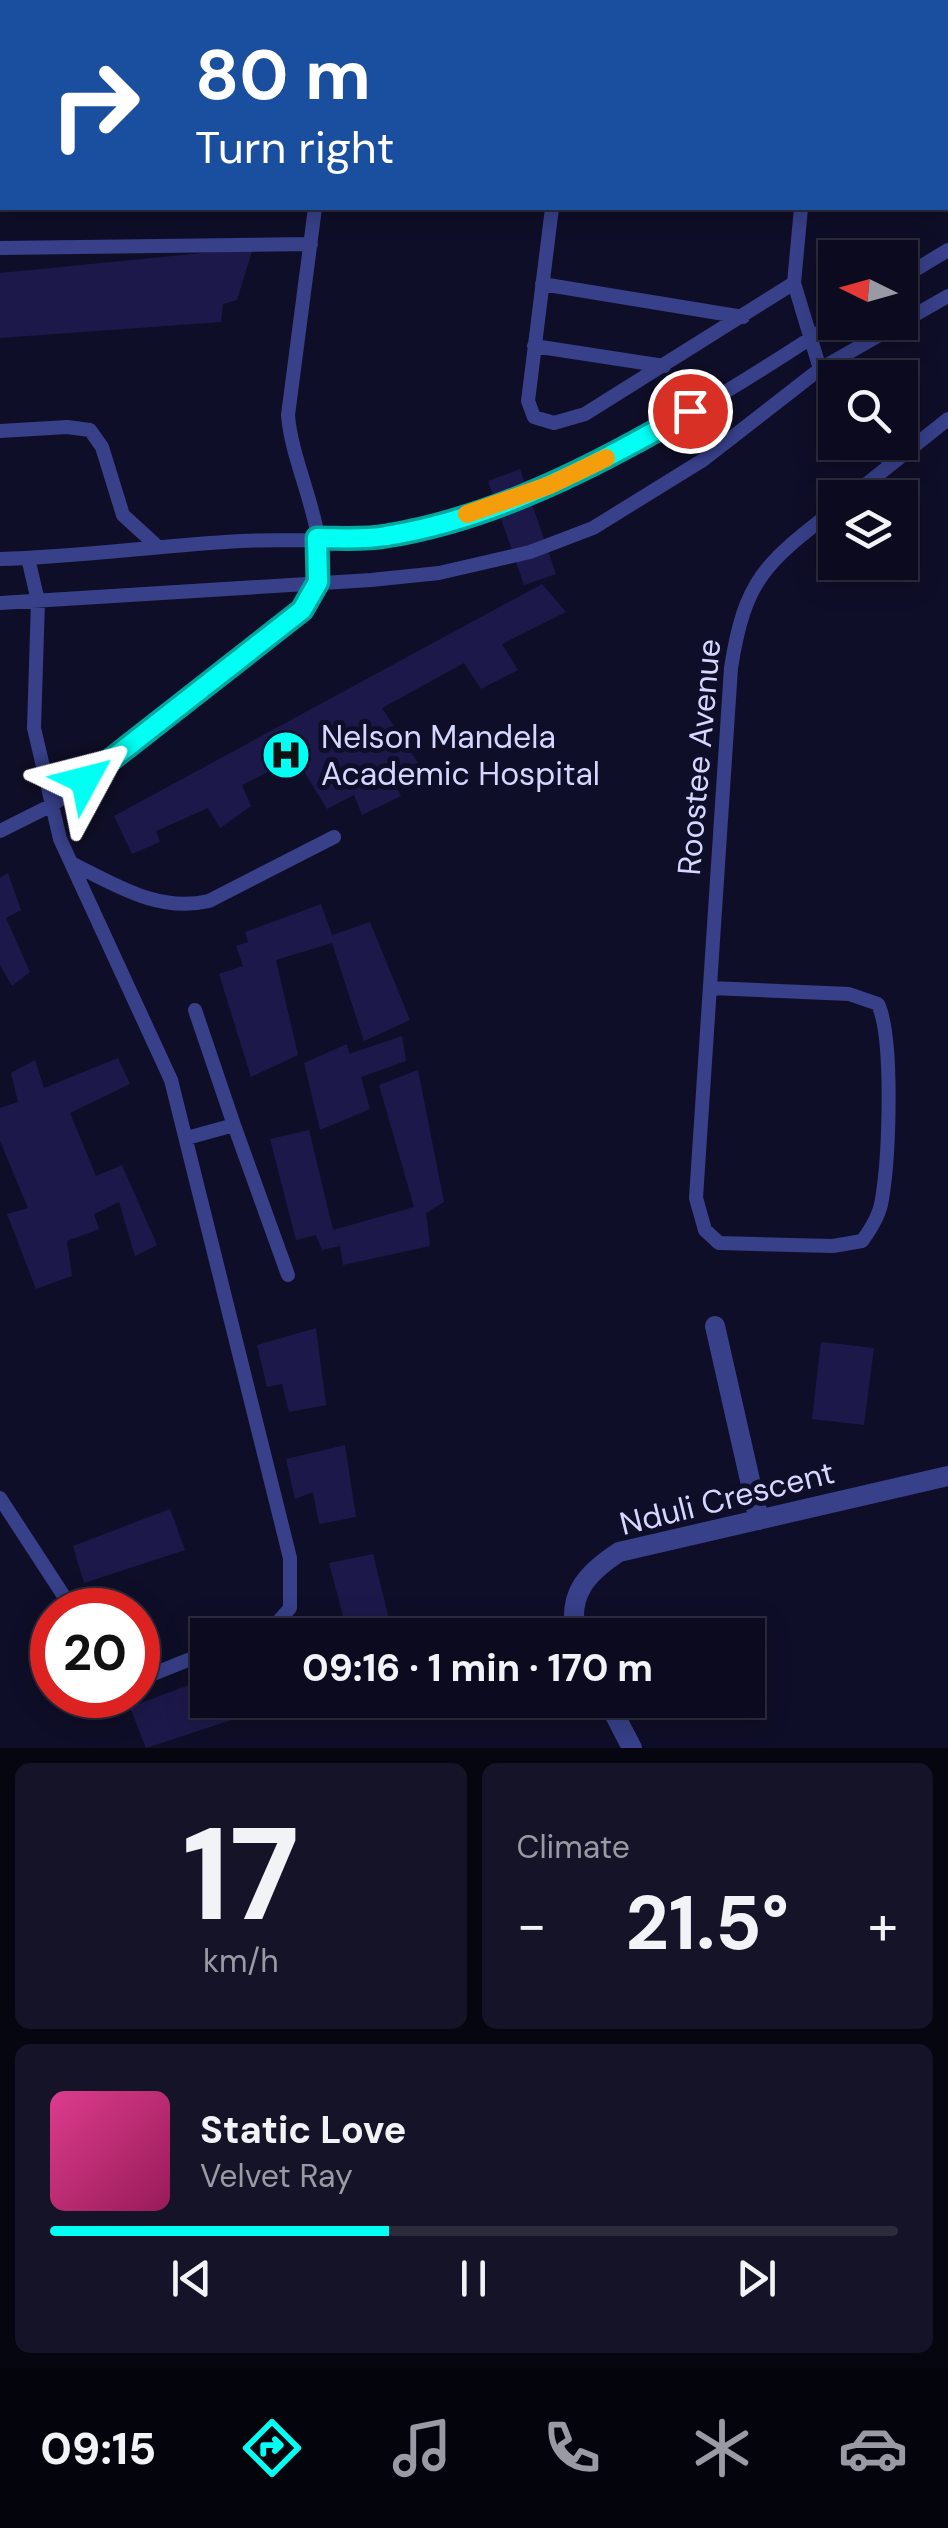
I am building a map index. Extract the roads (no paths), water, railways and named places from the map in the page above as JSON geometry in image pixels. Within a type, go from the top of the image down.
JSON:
[{"type":"street","points":[[715,1326],[759,1520]]},
{"type":"street","name":"Nduli Crescent","points":[[572,1618],[578,1589],[591,1570],[620,1552],[948,1476]]},
{"type":"street","points":[[616,1718],[632,1748]]},
{"type":"lane","points":[[0,830],[54,804],[283,628],[312,597],[318,582],[317,538],[290,449],[288,415],[315,210]]},
{"type":"lane","points":[[552,210],[528,401],[534,417],[554,424],[585,414],[794,282]]},
{"type":"lane","points":[[801,210],[794,282],[818,364]]},
{"type":"lane","points":[[0,248],[311,244]]},
{"type":"lane","points":[[918,268],[948,250]]},
{"type":"lane","points":[[542,284],[743,317]]},
{"type":"lane","points":[[836,360],[948,296]]},
{"type":"lane","points":[[0,559],[385,537],[550,485],[622,451],[818,334]]},
{"type":"lane","points":[[534,346],[664,366]]},
{"type":"lane","points":[[0,603],[440,572],[530,552],[593,528],[704,460],[818,371]]},
{"type":"lane","points":[[871,480],[948,419]]},
{"type":"lane","points":[[0,431],[67,426],[90,430],[102,447],[122,515],[158,547]]},
{"type":"lane","points":[[888,460],[891,464]]},
{"type":"lane","name":"Roostee Avenue","points":[[710,988],[849,994],[878,1004],[886,1024],[888,1050],[882,1200],[862,1242],[834,1246],[719,1243],[705,1230],[696,1198],[731,668],[738,620],[755,580],[780,552],[818,522]]},
{"type":"lane","points":[[28,558],[38,601],[34,728],[60,839],[171,1080],[188,1138],[204,1223],[262,1435],[290,1558],[290,1608],[281,1618]]},
{"type":"lane","points":[[71,863],[136,895],[188,906],[209,901],[334,837]]},
{"type":"lane","points":[[195,1010],[288,1275]]},
{"type":"lane","points":[[188,1138],[234,1125]]},
{"type":"lane","points":[[0,1498],[59,1588]]},
{"type":"lane","points":[[160,1671],[190,1659]]},
{"type":"place","name":"Nelson Mandela Academic Hospital","points":[[286,755]]}]
